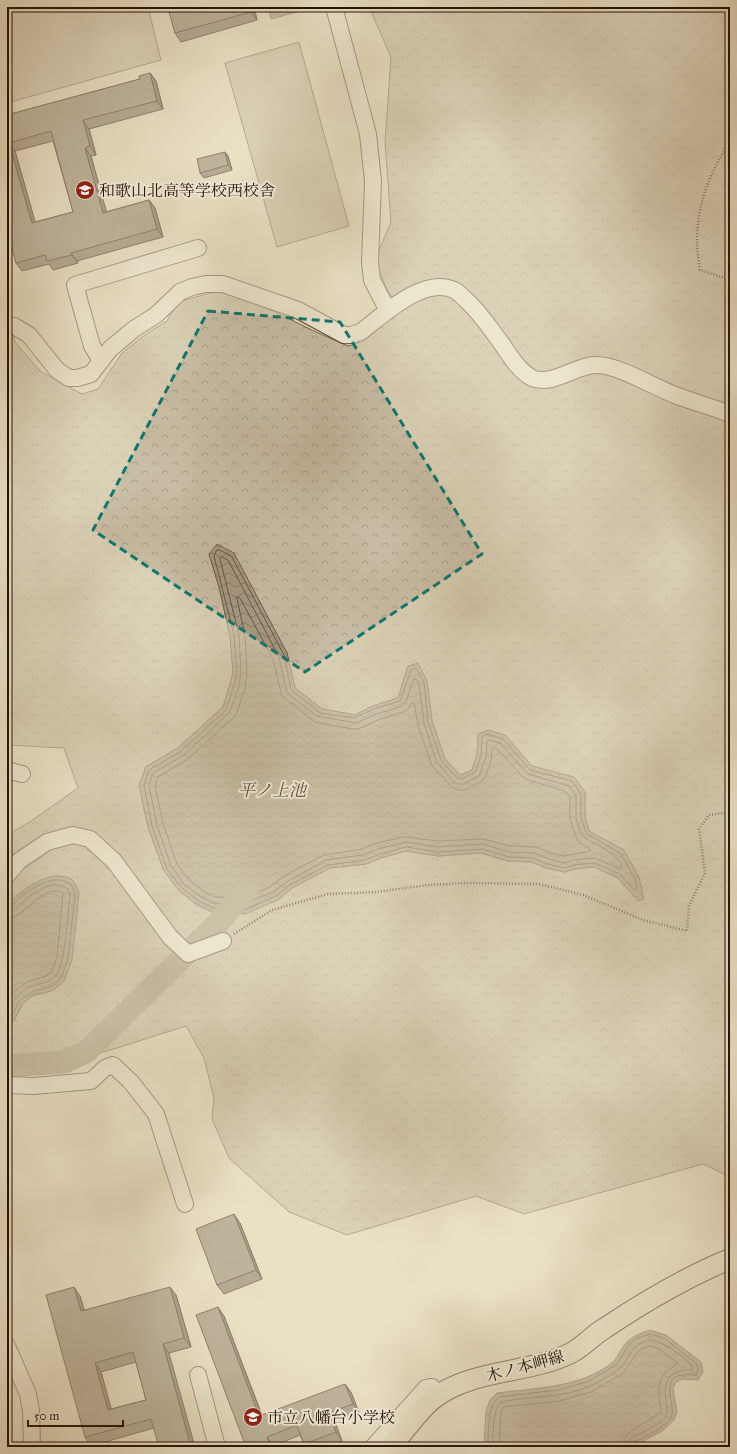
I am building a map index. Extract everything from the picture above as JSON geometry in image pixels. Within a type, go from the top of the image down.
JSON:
[{"type":"main road","name":"木ノ本岬線","points":[[391,1447],[433,1400],[451,1388],[477,1379],[552,1361],[572,1353],[604,1328],[651,1300],[701,1271],[730,1259]]},
{"type":"street","points":[[334,7],[368,134],[373,181],[370,262],[372,280],[388,311]]},
{"type":"street","points":[[101,361],[92,346],[75,285],[198,248]]},
{"type":"street","points":[[7,325],[14,326],[29,335],[57,370],[69,378],[77,378],[91,374],[110,349],[134,329],[156,314],[180,292],[192,287],[206,284],[223,284],[298,310],[344,335],[355,335],[401,301],[425,288],[440,287],[455,290],[477,309],[517,366],[532,378],[542,380],[556,378],[575,370],[596,364],[611,367],[675,395],[730,414]]},
{"type":"street","points":[[7,875],[19,861],[47,842],[73,834],[90,839],[114,861],[170,938],[188,954],[224,941]]},
{"type":"street","points":[[7,1085],[34,1086],[90,1081],[105,1068],[113,1065],[131,1082],[156,1114],[185,1204]]},
{"type":"street","points":[[7,1346],[28,1394],[31,1411],[32,1447]]},
{"type":"street","points":[[198,1375],[217,1447]]},
{"type":"street","points":[[373,1447],[426,1388],[432,1387],[439,1395]]},
{"type":"path","points":[[730,141],[718,161],[703,194],[699,214],[697,244],[700,270],[730,280]]},
{"type":"path","points":[[224,941],[272,910],[328,894],[376,892],[428,885],[466,883],[538,884],[583,895],[642,920],[687,931],[689,906],[705,873],[699,829],[709,815],[730,812]]},
{"type":"highlighted area","points":[[208,311],[340,322],[482,554],[305,672],[93,530]]},
{"type":"green space","points":[[7,7],[148,7],[161,60],[7,103]]},
{"type":"green space","points":[[369,7],[730,7],[730,1177],[703,1164],[524,1214],[476,1196],[347,1235],[289,1212],[229,1158],[212,1119],[214,1098],[204,1058],[186,1026],[30,1073],[7,1069],[7,1027],[16,1017],[25,1002],[36,995],[44,993],[15,897],[7,905],[7,835],[31,821],[78,788],[64,748],[7,745],[7,316],[15,342],[40,371],[82,394],[98,389],[122,353],[146,334],[167,321],[178,302],[210,293],[227,292],[261,305],[348,346],[364,341],[401,309],[387,290],[375,260],[391,222],[385,142],[391,57]],"holes":[[[209,554],[234,554],[287,653],[295,688],[322,709],[355,715],[373,706],[398,698],[408,666],[427,681],[432,721],[445,759],[460,775],[472,770],[477,755],[478,734],[532,766],[550,771],[585,792],[585,816],[589,831],[624,850],[638,900],[618,878],[594,867],[574,869],[565,872],[546,868],[532,862],[508,861],[481,853],[438,856],[406,851],[366,864],[330,868],[292,888],[278,900],[228,912],[212,912],[164,871],[148,827],[143,805],[145,767],[178,748],[223,707],[233,672],[230,636],[219,587]]]},
{"type":"green space","points":[[299,42],[349,226],[277,247],[225,63]]},
{"type":"water","points":[[268,7],[315,7],[271,19]]},
{"type":"water","name":"平ノ上池","points":[[217,544],[234,553],[287,653],[295,688],[322,709],[355,715],[373,706],[398,698],[408,666],[418,663],[427,681],[432,721],[445,759],[460,775],[472,770],[477,755],[478,734],[488,730],[505,735],[532,766],[574,777],[585,792],[585,816],[589,831],[624,850],[639,877],[644,899],[638,901],[618,878],[594,867],[574,869],[565,872],[546,868],[532,862],[508,861],[481,853],[438,856],[406,851],[366,864],[330,868],[292,888],[278,900],[245,914],[212,912],[197,905],[179,891],[164,871],[148,827],[139,785],[146,767],[178,748],[223,707],[233,672],[230,636],[219,587],[209,554]]},
{"type":"water","points":[[54,876],[68,877],[74,881],[79,894],[72,960],[64,981],[54,990],[35,994],[22,1004],[14,1021],[7,1027],[7,905],[17,895],[35,883]]},
{"type":"water","points":[[650,1330],[666,1335],[701,1362],[703,1372],[698,1380],[683,1379],[676,1382],[673,1388],[677,1412],[674,1420],[662,1431],[632,1447],[484,1447],[486,1411],[490,1400],[497,1393],[557,1386],[586,1378],[612,1363],[630,1339]]},
{"type":"building","points":[[175,7],[250,7],[251,12],[175,33],[169,12],[176,11]]},
{"type":"building","points":[[150,73],[157,101],[83,120],[90,146],[85,148],[103,213],[149,200],[157,229],[71,253],[72,255],[47,261],[45,255],[16,263],[7,230],[7,115],[140,79],[139,76]],"holes":[[[51,131],[73,212],[32,223],[9,143]]]},
{"type":"building","points":[[225,152],[228,165],[200,173],[197,159]]},
{"type":"building","points":[[234,1214],[256,1270],[217,1285],[196,1229]]},
{"type":"building","points":[[74,1287],[81,1311],[170,1287],[184,1338],[163,1344],[191,1447],[159,1447],[151,1419],[85,1437],[46,1295]],"holes":[[[133,1352],[146,1400],[108,1410],[95,1363]]]},
{"type":"building","points":[[218,1307],[259,1416],[345,1384],[353,1404],[329,1413],[336,1432],[304,1444],[297,1425],[267,1437],[271,1447],[246,1447],[196,1315]]},
{"type":"waterway","name":"平ノ上池","points":[[7,1066],[64,1062],[86,1052],[218,923],[248,888]]},
{"type":"place","name":"和歌山北高等学校西校舎","points":[[85,190]]},
{"type":"place","name":"市立八幡台小学校","points":[[253,1417]]}]
